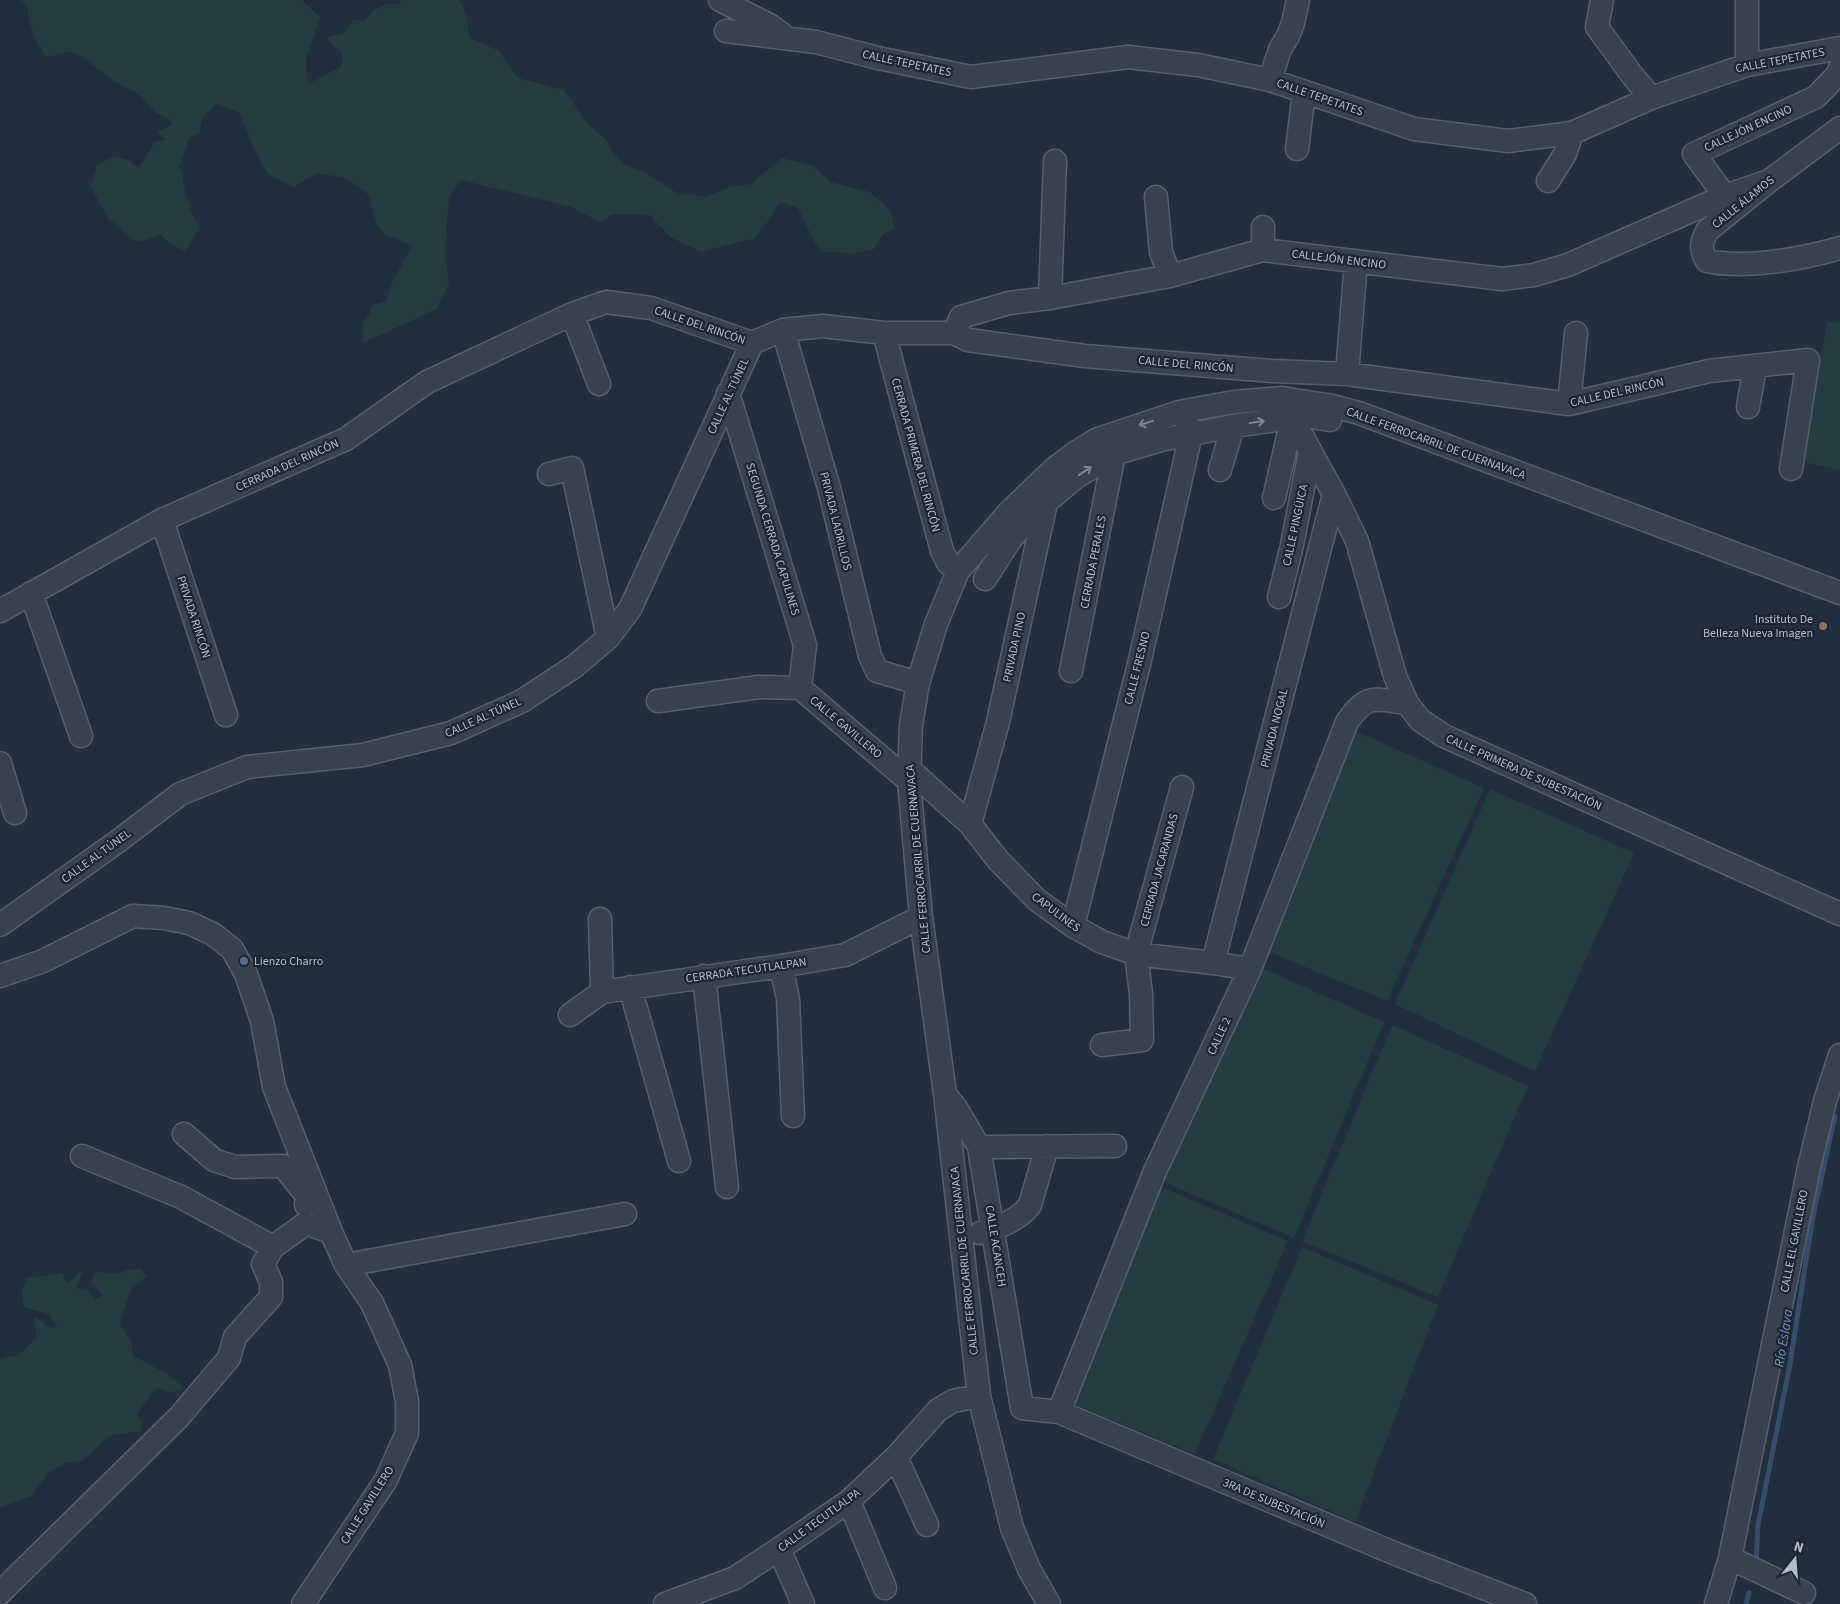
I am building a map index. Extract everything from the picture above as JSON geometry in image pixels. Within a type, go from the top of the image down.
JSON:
[{"type":"street","name":"CALLE TEPETATES","points":[[720,0],[771,26],[789,39]]},
{"type":"street","points":[[1270,80],[1280,49],[1293,23],[1298,0]]},
{"type":"street","points":[[1602,0],[1597,27],[1632,75],[1652,98]]},
{"type":"street","points":[[1747,0],[1747,64]]},
{"type":"street","name":"CALLE TEPETATES","points":[[726,31],[816,42],[878,58],[971,76],[1128,57],[1198,65],[1270,80],[1414,129],[1508,141],[1572,133],[1652,98],[1747,64],[1840,48]]},
{"type":"street","name":"CALLEJÓN ENCINO","points":[[1725,196],[1694,154],[1816,97],[1838,74],[1840,68]]},
{"type":"street","points":[[1297,149],[1304,92]]},
{"type":"street","name":"CALLE ÁLAMOS","points":[[1840,128],[1768,181],[1707,232],[1702,241],[1701,252],[1707,261],[1723,264],[1810,257],[1840,248]]},
{"type":"street","points":[[1548,181],[1565,154],[1572,133]]},
{"type":"street","points":[[1050,298],[1056,161]]},
{"type":"street","name":"CALLEJÓN ENCINO","points":[[954,333],[961,318],[1009,303],[1050,298],[1170,276],[1263,250],[1502,279],[1534,275],[1568,265],[1725,196],[1768,181]]},
{"type":"street","points":[[1156,197],[1161,252],[1170,276]]},
{"type":"street","points":[[1263,226],[1263,250]]},
{"type":"street","points":[[1347,374],[1356,261]]},
{"type":"street","name":"CALLE DEL RINCÓN","points":[[572,314],[606,302],[651,308],[752,343],[784,330],[823,326],[884,333],[954,333],[968,340],[1085,356],[1273,371],[1347,374],[1569,404],[1708,371],[1808,360],[1792,469]]},
{"type":"street","points":[[572,314],[598,384]]},
{"type":"street","name":"CERRADA DEL RINCÓN","points":[[0,611],[162,520],[346,439],[427,382],[572,314]]},
{"type":"street","name":"PRIVADA LADRILLOS","points":[[784,330],[829,488],[870,656],[877,671],[918,683]]},
{"type":"street","name":"CERRADA PRIMERA DEL RINCÓN","points":[[884,333],[942,551],[948,563],[958,570]]},
{"type":"street","points":[[1569,404],[1576,333]]},
{"type":"street","name":"CALLE AL TÚNEL","points":[[0,925],[117,842],[180,794],[247,767],[363,755],[451,733],[522,701],[575,666],[608,638],[630,609],[752,343]]},
{"type":"street","points":[[1748,407],[1755,367]]},
{"type":"street","name":"CALLE PRIMERA DE SUBESTACIÓN","points":[[1273,371],[1288,411],[1334,494],[1357,541],[1395,676],[1407,703],[1420,720],[1444,736],[1840,914]]},
{"type":"street","name":"SEGUNDA CERRADA CAPULINES","points":[[728,393],[805,645],[800,688]]},
{"type":"street","name":"CALLE FERROCARRIL DE CUERNAVACA","points":[[1049,1604],[1030,1569],[1012,1528],[979,1396],[945,1094],[922,917],[909,775],[911,725],[918,683],[936,624],[958,570],[1009,512],[1054,468],[1074,453],[1098,439],[1179,412],[1234,402],[1288,411],[1355,426],[1840,607]]},
{"type":"street","name":"CALLE FERROCARRIL DE CUERNAVACA","points":[[984,579],[1010,540],[1046,500],[1076,477],[1114,454],[1161,440],[1233,426],[1288,411],[1333,406],[1359,413],[1840,594]]},
{"type":"street","points":[[1274,498],[1288,411]]},
{"type":"street","points":[[1179,412],[1188,424],[1191,434]]},
{"type":"street","points":[[1220,470],[1233,426]]},
{"type":"street","name":"CALLE FRESNO","points":[[1073,926],[1139,664],[1191,434]]},
{"type":"street","name":"CALLE PINGÜICA","points":[[1279,597],[1292,544],[1310,452]]},
{"type":"street","name":"CERRADA PERALES","points":[[1071,671],[1114,454]]},
{"type":"street","points":[[549,474],[572,468],[608,638]]},
{"type":"street","name":"PRIVADA PINO","points":[[970,824],[998,722],[1054,468]]},
{"type":"street","name":"PRIVADA NOGAL","points":[[1213,963],[1334,494]]},
{"type":"street","name":"PRIVADA RINCÓN","points":[[162,520],[226,715]]},
{"type":"street","points":[[31,593],[81,736]]},
{"type":"street","name":"CALLE GAVILLERO","points":[[658,701],[759,686],[800,688],[909,775]]},
{"type":"street","name":"CALLE 2","points":[[1059,1412],[1155,1171],[1250,969],[1347,722],[1357,707],[1371,699],[1407,703]]},
{"type":"street","points":[[0,763],[15,813]]},
{"type":"street","name":"CAPULINES","points":[[909,775],[970,824],[998,860],[1037,900],[1073,926],[1102,942],[1136,954],[1250,969]]},
{"type":"street","name":"CERRADA JACARANDAS","points":[[1136,954],[1182,787]]},
{"type":"street","points":[[0,976],[42,961],[133,916],[164,918],[189,923],[213,934],[232,949],[246,974],[262,1021],[274,1087],[331,1232]]},
{"type":"street","name":"CERRADA TECUTLALPAN","points":[[570,1015],[602,992],[845,955],[922,917]]},
{"type":"street","points":[[600,919],[602,992]]},
{"type":"street","points":[[1102,1045],[1142,1040],[1141,994],[1136,954]]},
{"type":"street","points":[[781,966],[788,999],[793,1116]]},
{"type":"street","points":[[704,976],[727,1187]]},
{"type":"street","points":[[630,987],[679,1161]]},
{"type":"street","name":"CALLE EL GAVILLERO","points":[[1716,1604],[1730,1558],[1809,1167],[1840,1054]]},
{"type":"street","name":"CALLE ACANCEH","points":[[945,1094],[956,1108],[979,1148],[994,1229],[1022,1408]]},
{"type":"street","points":[[184,1134],[214,1160],[235,1167],[284,1166],[307,1196],[305,1224]]},
{"type":"street","points":[[963,1250],[972,1235],[994,1229],[1025,1212],[1030,1205],[1047,1146]]},
{"type":"street","points":[[979,1148],[1115,1146]]},
{"type":"street","points":[[82,1156],[181,1197],[273,1247]]},
{"type":"street","points":[[346,1265],[625,1214]]},
{"type":"street","points":[[305,1224],[331,1232]]},
{"type":"street","points":[[0,1593],[179,1417],[229,1358],[235,1337],[271,1298],[271,1282],[262,1264],[273,1247],[305,1224]]},
{"type":"street","name":"CALLE GAVILLERO","points":[[303,1604],[386,1480],[407,1433],[407,1401],[400,1365],[372,1303],[346,1265],[331,1232]]},
{"type":"street","name":"CALLE TECUTLALPA","points":[[665,1604],[735,1578],[778,1550],[849,1501],[896,1457],[938,1410],[953,1401],[979,1396]]},
{"type":"street","name":"3RA DE SUBESTACIÓN","points":[[1022,1408],[1059,1412],[1396,1554],[1524,1604]]},
{"type":"street","points":[[896,1457],[927,1525]]},
{"type":"street","points":[[849,1501],[885,1588]]},
{"type":"street","points":[[778,1550],[803,1604]]},
{"type":"street","points":[[1730,1558],[1804,1593]]},
{"type":"green space","points":[[19,0],[302,0],[320,17],[306,59],[308,84],[342,66],[342,53],[326,38],[344,33],[354,19],[364,22],[370,14],[383,5],[398,4],[401,0],[459,0],[466,13],[470,38],[499,51],[518,78],[564,90],[588,124],[607,141],[612,151],[625,164],[649,175],[677,193],[706,197],[729,187],[751,184],[782,158],[811,165],[831,182],[870,192],[891,211],[894,228],[884,234],[873,250],[855,253],[822,252],[815,243],[798,208],[780,202],[755,238],[701,252],[670,237],[650,215],[612,214],[600,222],[571,207],[461,180],[449,197],[445,251],[449,284],[437,309],[363,343],[363,323],[370,313],[372,305],[386,301],[392,282],[412,247],[386,235],[376,224],[369,195],[346,178],[317,173],[294,187],[267,173],[252,145],[240,113],[216,104],[203,117],[199,133],[189,138],[179,167],[190,209],[199,227],[185,252],[169,243],[161,235],[139,242],[133,240],[107,217],[91,187],[97,165],[113,156],[128,160],[139,168],[155,142],[167,140],[157,132],[172,125],[170,120],[155,112],[138,94],[117,83],[79,55],[70,52],[46,57],[34,33],[27,7]]},
{"type":"green space","points":[[1828,321],[1840,323],[1840,470],[1798,461]]},
{"type":"green space","points":[[1355,731],[1484,788],[1387,1001],[1262,949]]},
{"type":"green space","points":[[1490,789],[1634,853],[1535,1071],[1395,1004]]},
{"type":"green space","points":[[1257,966],[1384,1022],[1294,1238],[1164,1182]]},
{"type":"green space","points":[[1392,1025],[1528,1086],[1438,1297],[1302,1241]]},
{"type":"green space","points":[[1154,1184],[1288,1241],[1195,1454],[1066,1401]]},
{"type":"green space","points":[[1302,1247],[1438,1305],[1355,1522],[1213,1459]]},
{"type":"green space","points":[[140,1268],[147,1276],[130,1290],[120,1324],[131,1342],[133,1356],[168,1375],[183,1388],[173,1393],[157,1388],[137,1414],[141,1420],[141,1431],[109,1436],[82,1461],[65,1463],[48,1473],[32,1496],[0,1507],[0,1359],[5,1356],[16,1357],[37,1338],[34,1322],[36,1317],[49,1327],[57,1328],[48,1314],[24,1307],[22,1292],[27,1278],[62,1273],[68,1284],[78,1273],[83,1271],[77,1289],[86,1288],[95,1299],[104,1295],[91,1283],[95,1272],[119,1273]]},
{"type":"waterway","name":"Río Eslava","points":[[1756,1563],[1758,1525],[1790,1364],[1813,1216],[1835,1116]]},
{"type":"waterway","name":"Río Eslava","points":[[1746,1604],[1749,1593]]},
{"type":"place","name":"Instituto De Belleza Nueva Imagen","points":[[1823,626]]},
{"type":"place","name":"Lienzo Charro","points":[[244,961]]}]
